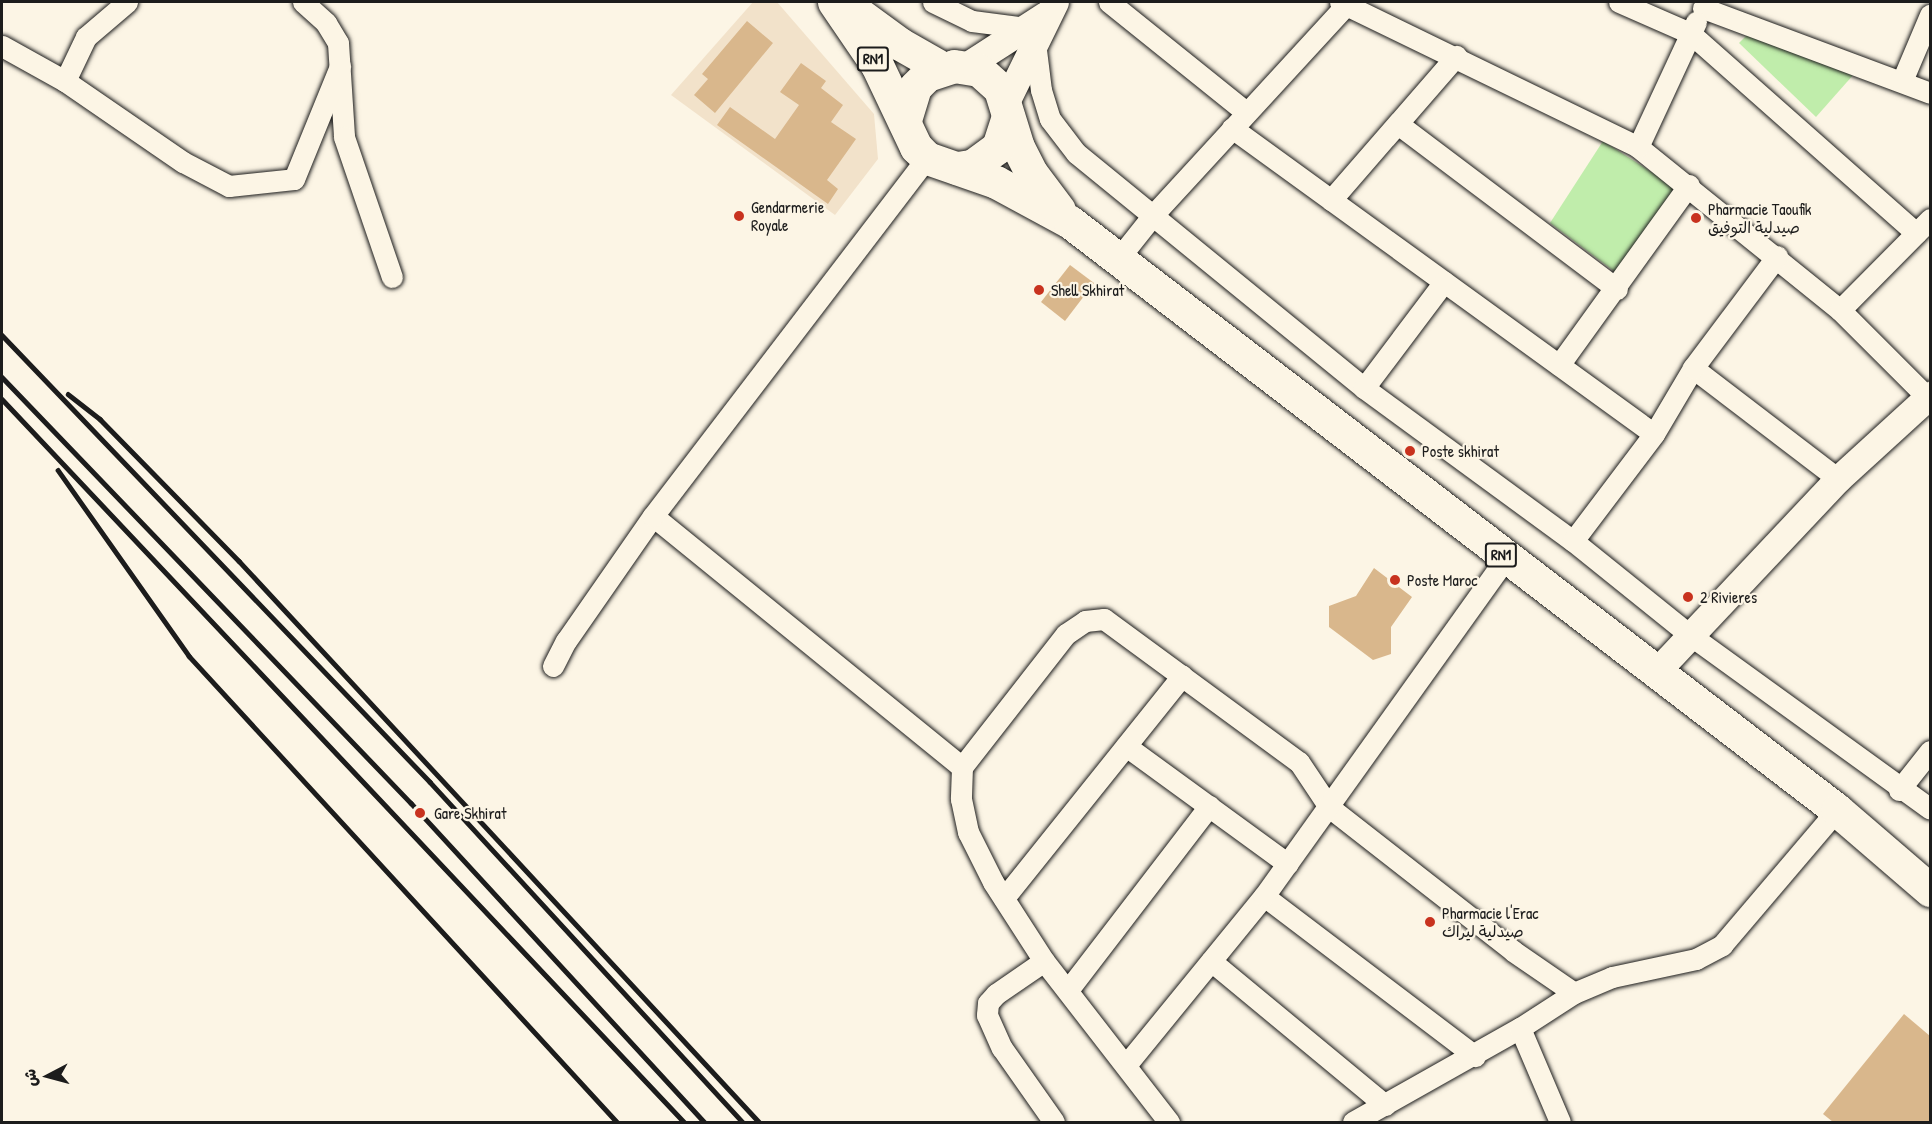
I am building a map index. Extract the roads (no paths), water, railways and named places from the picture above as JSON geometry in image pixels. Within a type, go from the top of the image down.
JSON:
[{"type":"main road","name":"RN1","points":[[843,3],[900,44],[954,67],[991,78],[1007,110],[1032,174],[1070,222]]},
{"type":"main road","name":"RN1","points":[[843,3],[877,65],[916,147],[942,163],[1034,201],[1070,222],[1837,810],[1930,890]]},
{"type":"main road","points":[[904,120],[915,87],[954,67]]},
{"type":"main road","points":[[942,163],[972,166],[998,147],[1007,110]]},
{"type":"street","points":[[65,81],[86,37],[127,2]]},
{"type":"street","points":[[303,2],[333,32],[340,66],[344,137],[392,277]]},
{"type":"street","points":[[933,2],[972,21],[1040,21]]},
{"type":"street","points":[[1109,2],[1246,112]]},
{"type":"street","points":[[1619,2],[1690,33],[1924,226],[1840,310]]},
{"type":"street","points":[[1118,259],[1153,215],[1342,4],[1456,56],[1638,147],[1689,185],[1778,256],[1840,310],[1929,396],[1838,479],[1657,671]]},
{"type":"street","points":[[1638,147],[1704,5],[1930,93]]},
{"type":"street","points":[[1902,81],[1930,15]]},
{"type":"street","points":[[954,67],[1040,21]]},
{"type":"street","points":[[1007,110],[1040,21]]},
{"type":"street","points":[[1040,21],[1041,90],[1058,132],[1076,153],[1364,388],[1573,541],[1690,635],[1899,790],[1930,809]]},
{"type":"street","points":[[2,46],[65,81],[183,162],[229,186],[265,185],[294,179],[340,66]]},
{"type":"street","points":[[1331,200],[1456,56]]},
{"type":"street","points":[[1398,124],[1617,289]]},
{"type":"street","points":[[1232,128],[1654,434]]},
{"type":"street","points":[[553,666],[566,641],[653,516],[942,163]]},
{"type":"street","points":[[1559,365],[1617,289],[1689,185]]},
{"type":"street","points":[[1573,541],[1654,434],[1694,368],[1778,256]]},
{"type":"street","points":[[1364,388],[1444,282]]},
{"type":"street","points":[[1694,368],[1838,479]]},
{"type":"street","points":[[653,516],[962,767]]},
{"type":"street","points":[[1126,1065],[1288,864],[1506,558]]},
{"type":"street","points":[[1169,1122],[1044,961],[1004,898],[968,832],[961,799],[962,767],[1066,634],[1084,621],[1104,619],[1299,762],[1329,807],[1513,951],[1574,993]]},
{"type":"street","points":[[1004,898],[1182,676]]},
{"type":"street","points":[[1126,746],[1288,864]]},
{"type":"street","points":[[1899,790],[1930,752]]},
{"type":"street","points":[[1068,990],[1209,807]]},
{"type":"street","points":[[1353,1122],[1475,1056],[1574,993],[1612,977],[1696,959],[1722,945],[1837,810]]},
{"type":"street","points":[[1264,896],[1475,1056]]},
{"type":"street","points":[[1044,961],[996,994],[988,1003],[987,1015],[1002,1048],[1054,1122]]},
{"type":"street","points":[[1211,961],[1305,1035],[1385,1105]]},
{"type":"street","points":[[1520,1028],[1560,1122]]},
{"type":"railway","points":[[2,335],[430,782],[743,1122]]},
{"type":"railway","points":[[2,377],[411,803],[704,1122]]},
{"type":"railway","points":[[68,394],[100,419],[239,561],[759,1122]]},
{"type":"railway","points":[[2,399],[684,1122]]},
{"type":"railway","points":[[58,470],[189,656],[617,1122]]},
{"type":"place","name":"Gendarmerie Royale","points":[[739,216]]},
{"type":"place","name":"Pharmacie Taoufik صيدلية التوفيق","points":[[1696,218]]},
{"type":"place","name":"Shell Skhirat","points":[[1039,290]]},
{"type":"place","name":"Poste skhirat","points":[[1410,451]]},
{"type":"place","name":"Poste Maroc","points":[[1395,580]]},
{"type":"place","name":"2 Rivieres","points":[[1688,597]]},
{"type":"place","name":"Gare Skhirat","points":[[420,813]]},
{"type":"place","name":"Pharmacie l'Erac صيدلية ليراك","points":[[1430,922]]}]
